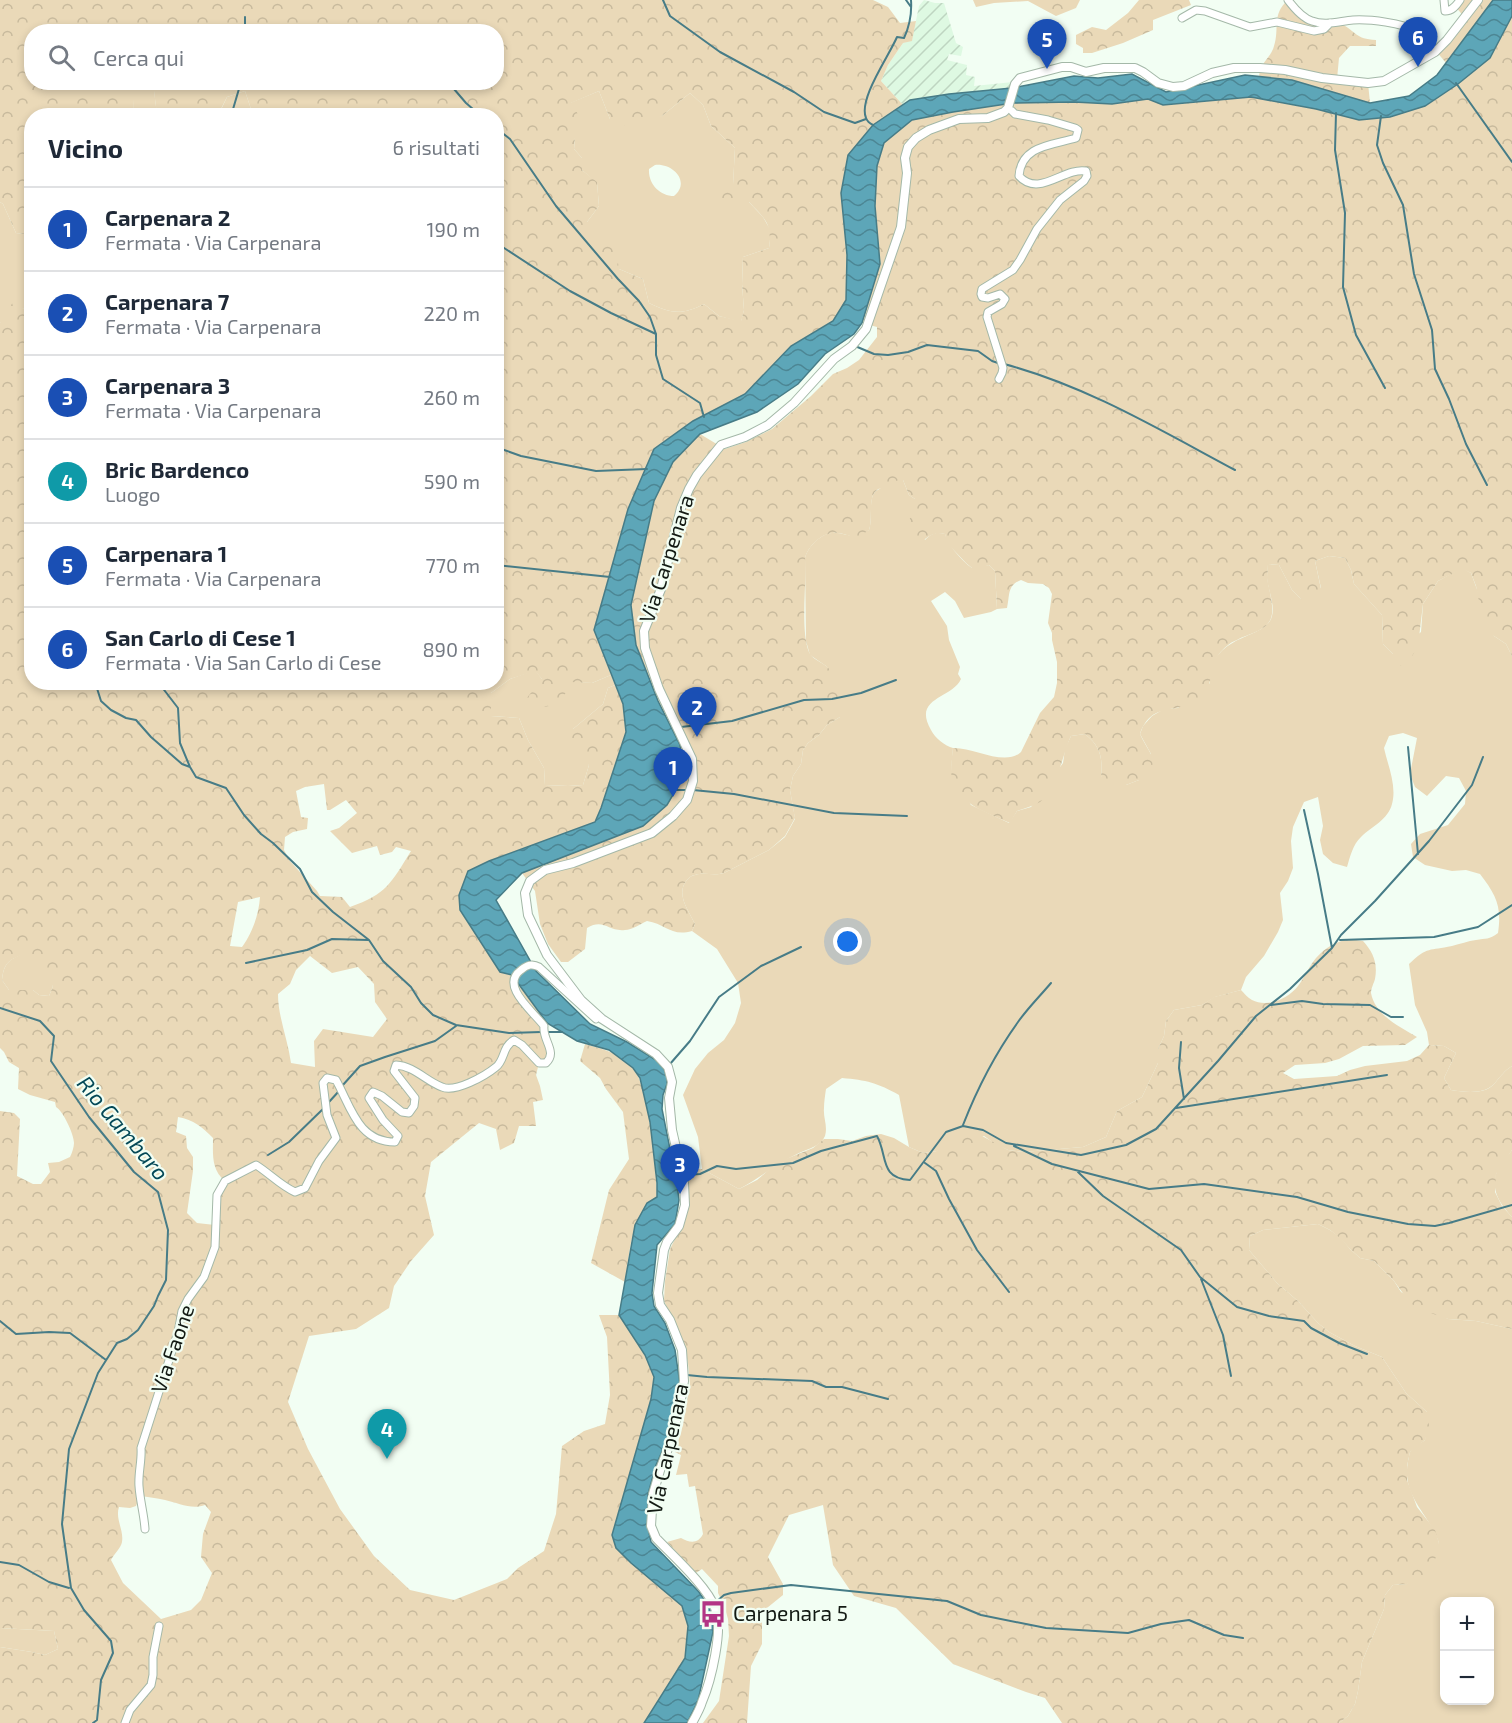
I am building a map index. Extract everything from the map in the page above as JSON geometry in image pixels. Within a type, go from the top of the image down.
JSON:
[{"type":"street","points":[[1288,0],[1310,21],[1330,23],[1358,20],[1402,26],[1419,31],[1435,52]]},
{"type":"street","points":[[1444,0],[1444,11],[1449,11],[1460,0]]},
{"type":"street","points":[[999,379],[1003,368],[987,317],[988,312],[1002,304],[1005,299],[1000,294],[988,298],[982,297],[982,289],[1013,270],[1037,229],[1060,200],[1087,176],[1086,171],[1079,170],[1034,185],[1024,182],[1019,176],[1019,168],[1030,154],[1041,147],[1076,138],[1078,130],[1048,120],[1015,114],[1010,109],[1015,84],[1020,78],[1062,67],[1071,67],[1086,72],[1104,68],[1135,69],[1158,83],[1173,87],[1184,86],[1212,74],[1249,68],[1285,70],[1322,78],[1368,83],[1384,81],[1435,52],[1478,0]]},
{"type":"street","points":[[1182,18],[1196,10],[1250,27],[1276,22],[1314,31],[1324,29],[1330,23]]},
{"type":"street","name":"Via Carpenara","points":[[692,1723],[703,1702],[714,1660],[719,1624],[716,1609],[709,1596],[656,1538],[651,1526],[653,1494],[671,1441],[684,1381],[682,1350],[670,1320],[660,1305],[658,1293],[664,1250],[679,1226],[684,1205],[684,1183],[672,1130],[669,1098],[672,1082],[668,1067],[656,1054],[602,1020],[581,1000],[547,955],[528,915],[525,893],[530,881],[545,870],[573,863],[652,833],[687,800],[693,781],[692,759],[659,689],[645,648],[644,631],[661,589],[681,508],[689,489],[721,445],[745,437],[768,425],[794,403],[834,359],[852,346],[866,329],[901,227],[907,173],[905,158],[908,147],[916,138],[945,123],[959,119],[988,118],[1010,109]]},
{"type":"street","name":"Via Faone","points":[[146,1529],[138,1484],[141,1448],[178,1332],[182,1311],[204,1277],[215,1247],[215,1214],[218,1195],[225,1181],[255,1165],[295,1192],[305,1188],[319,1161],[336,1138],[327,1115],[323,1083],[327,1078],[336,1080],[358,1124],[379,1140],[395,1142],[398,1136],[383,1120],[369,1098],[373,1092],[382,1096],[402,1112],[409,1113],[414,1106],[415,1098],[394,1071],[396,1065],[403,1065],[418,1072],[442,1088],[452,1089],[467,1084],[498,1066],[507,1044],[514,1040],[539,1063],[546,1063],[552,1052],[543,1033],[544,1026],[517,994],[514,986],[513,979],[520,970],[528,965],[536,965],[594,1018],[602,1020]]},
{"type":"street","points":[[125,1723],[130,1710],[151,1685],[153,1651],[159,1626]]},
{"type":"shaded area","points":[[924,0],[944,3],[956,43],[963,47],[961,56],[949,54],[947,60],[967,65],[966,75],[975,77],[974,86],[1013,82],[1012,88],[910,100],[903,105],[881,81],[888,65],[903,43],[912,40],[919,6]]},
{"type":"green space","points":[[0,0],[873,0],[888,7],[900,23],[916,21],[912,41],[903,43],[888,65],[881,81],[903,105],[873,125],[847,255],[846,300],[833,321],[791,346],[745,394],[694,421],[628,509],[594,630],[611,675],[592,683],[571,682],[560,704],[538,708],[526,699],[542,679],[535,671],[510,679],[504,683],[504,108],[251,108],[245,91],[227,97],[222,108],[156,108],[154,91],[151,90],[504,90],[504,24],[24,24],[24,90],[133,90],[134,108],[24,108],[24,234],[16,233],[0,202]],"holes":[[[599,91],[610,119],[631,128],[662,116],[690,93],[703,105],[711,126],[735,148],[733,184],[720,188],[719,201],[749,202],[764,218],[770,233],[769,248],[743,257],[744,310],[741,321],[719,316],[704,304],[677,312],[649,303],[643,279],[619,269],[615,245],[600,243],[587,248],[587,222],[599,206],[597,182],[582,170],[582,158],[574,149],[575,138],[584,124],[571,103]]]},
{"type":"green space","points":[[973,0],[1080,0],[1076,8],[1056,16],[1028,1],[994,3],[976,7]]},
{"type":"green space","points":[[1139,0],[1189,0],[1191,5],[1153,20],[1153,30],[1123,43],[1092,53],[1083,53],[1083,48],[1076,44],[1076,35],[1092,27],[1106,30],[1128,13]]},
{"type":"green space","points":[[1288,0],[1310,21],[1337,22],[1360,37],[1376,40],[1376,46],[1350,46],[1339,58],[1337,79],[1368,83],[1370,103],[1292,80],[1259,77],[1261,68],[1274,46],[1279,11]]},
{"type":"green space","points":[[1460,0],[1493,0],[1446,63],[1436,51],[1465,18],[1455,6]]},
{"type":"green space","points":[[1512,16],[1512,656],[1506,644],[1484,627],[1476,586],[1471,573],[1462,569],[1438,581],[1423,604],[1418,646],[1411,658],[1400,666],[1383,644],[1382,615],[1354,584],[1345,558],[1329,556],[1315,561],[1321,589],[1315,602],[1301,599],[1292,590],[1279,565],[1268,564],[1272,614],[1267,624],[1227,646],[1221,652],[1216,659],[1203,696],[1186,706],[1160,712],[1145,723],[1140,734],[1153,761],[1147,780],[1139,780],[1126,785],[1111,785],[1101,776],[1101,758],[1094,743],[1085,734],[1071,736],[1051,789],[1040,802],[1017,811],[1010,823],[972,805],[958,792],[951,772],[953,748],[1006,758],[1021,752],[1040,713],[1054,697],[1057,683],[1057,662],[1048,623],[1052,594],[1043,584],[1021,580],[1011,588],[1007,608],[997,609],[995,571],[989,565],[977,569],[972,568],[947,543],[945,534],[932,535],[917,544],[904,533],[904,526],[914,511],[915,499],[909,495],[903,480],[895,481],[878,489],[874,494],[869,530],[857,538],[836,533],[828,534],[819,538],[805,558],[806,642],[810,654],[836,677],[841,690],[842,703],[840,717],[827,725],[803,750],[801,764],[793,776],[790,790],[795,818],[785,836],[769,850],[724,873],[698,874],[687,880],[682,891],[695,924],[692,931],[674,931],[647,921],[625,930],[593,925],[587,928],[585,949],[568,962],[561,962],[548,944],[540,924],[535,891],[522,873],[643,826],[680,745],[658,701],[636,645],[631,605],[654,501],[673,462],[700,434],[725,449],[772,429],[833,374],[859,360],[877,337],[877,327],[862,323],[880,264],[875,206],[877,166],[884,143],[912,120],[1013,103],[1112,104],[1148,99],[1163,105],[1251,97],[1316,109],[1359,120],[1425,106],[1458,84],[1490,58]]},
{"type":"green space","points":[[132,90],[154,90],[156,108],[134,108]]},
{"type":"green space","points":[[245,91],[251,108],[222,108],[227,97]]},
{"type":"green space","points":[[599,91],[610,119],[662,116],[690,93],[703,105],[711,126],[735,148],[733,185],[763,217],[771,231],[769,248],[743,257],[744,310],[741,322],[719,316],[704,304],[677,312],[649,303],[643,279],[619,269],[587,249],[587,222],[599,206],[597,183],[582,170],[582,158],[574,149],[575,138],[570,103]],"holes":[[[655,165],[662,165],[678,174],[681,185],[674,196],[664,194],[651,180],[649,169]]]},
{"type":"green space","points":[[0,202],[16,233],[24,234],[24,309],[0,323]]},
{"type":"green space","points":[[13,302],[24,309],[24,690],[495,690],[491,693],[491,716],[519,718],[544,768],[545,785],[568,786],[583,785],[589,765],[565,745],[573,729],[603,704],[608,688],[615,685],[623,704],[626,732],[595,822],[489,861],[460,910],[500,972],[512,975],[547,1023],[544,1026],[550,1059],[539,1063],[536,1075],[543,1100],[533,1102],[536,1126],[519,1126],[514,1143],[500,1150],[496,1129],[479,1123],[431,1162],[425,1196],[434,1235],[411,1261],[394,1286],[389,1308],[356,1329],[309,1336],[288,1402],[308,1449],[340,1509],[374,1556],[410,1590],[454,1600],[507,1579],[518,1568],[544,1551],[556,1514],[562,1446],[584,1431],[605,1424],[610,1395],[607,1337],[599,1315],[619,1315],[645,1355],[654,1377],[651,1399],[616,1548],[682,1606],[688,1626],[685,1658],[644,1723],[0,1723],[0,1647],[45,1655],[58,1649],[54,1631],[0,1628],[0,1111],[14,1113],[20,1119],[17,1176],[33,1184],[41,1184],[50,1172],[48,1163],[59,1162],[70,1157],[74,1143],[68,1123],[55,1102],[18,1089],[19,1068],[9,1062],[0,1048],[0,323]],"holes":[[[324,784],[327,810],[346,800],[357,813],[339,828],[330,831],[352,853],[377,846],[380,855],[392,852],[396,847],[411,851],[387,886],[380,892],[350,907],[342,897],[320,896],[290,861],[284,850],[285,837],[293,832],[307,829],[308,818],[301,817],[296,791]],[[260,897],[254,924],[242,947],[230,946],[238,902]],[[26,953],[39,962],[42,977],[53,986],[49,996],[39,995],[33,990],[9,990],[2,980],[6,965]],[[310,956],[332,973],[358,967],[374,984],[375,1002],[387,1019],[373,1037],[323,1029],[314,1041],[315,1067],[291,1063],[278,994],[290,984],[296,970]],[[178,1117],[197,1124],[213,1138],[215,1167],[225,1181],[217,1195],[215,1225],[197,1223],[187,1213],[193,1157],[187,1148],[186,1136],[176,1132]],[[140,1496],[190,1506],[205,1505],[211,1512],[203,1534],[201,1557],[212,1573],[201,1600],[191,1610],[161,1619],[123,1583],[111,1560],[122,1542],[118,1511],[119,1507],[136,1506]]]},
{"type":"green space","points":[[896,480],[903,480],[909,495],[915,499],[914,515],[925,540],[934,534],[945,534],[956,552],[972,568],[989,565],[995,571],[997,609],[991,612],[964,618],[955,601],[945,592],[931,601],[947,626],[949,640],[960,667],[958,674],[961,679],[956,686],[930,705],[926,711],[926,719],[935,736],[953,748],[951,771],[971,805],[1009,823],[1017,811],[1031,807],[1063,763],[1065,749],[1071,736],[1085,734],[1094,743],[1101,758],[1101,776],[1126,785],[1139,780],[1151,754],[1140,734],[1143,726],[1152,716],[1164,709],[1178,708],[1210,683],[1211,669],[1224,649],[1268,623],[1273,611],[1267,578],[1268,564],[1279,565],[1292,590],[1301,599],[1321,588],[1315,561],[1329,556],[1345,558],[1354,584],[1382,615],[1383,644],[1393,654],[1421,632],[1423,604],[1438,581],[1462,568],[1471,573],[1494,636],[1506,644],[1512,656],[1512,1066],[1485,1090],[1474,1092],[1451,1090],[1444,1078],[1456,1053],[1444,1046],[1429,1045],[1427,1032],[1415,1005],[1409,964],[1420,954],[1429,950],[1492,937],[1498,933],[1499,915],[1494,895],[1480,874],[1425,865],[1413,857],[1411,844],[1420,834],[1448,825],[1465,804],[1466,791],[1459,778],[1446,776],[1427,796],[1415,787],[1410,774],[1417,738],[1403,733],[1389,736],[1384,748],[1393,790],[1390,810],[1358,840],[1347,867],[1333,863],[1323,854],[1320,840],[1323,826],[1318,797],[1304,802],[1293,827],[1291,841],[1293,868],[1280,893],[1283,920],[1264,956],[1246,977],[1241,990],[1215,997],[1202,1005],[1174,1010],[1166,1021],[1164,1036],[1158,1049],[1158,1063],[1142,1097],[1117,1111],[1106,1137],[1083,1147],[1023,1152],[1008,1150],[984,1136],[937,1151],[923,1153],[909,1147],[899,1095],[872,1083],[842,1078],[826,1089],[824,1112],[826,1132],[817,1145],[783,1161],[739,1189],[702,1169],[698,1137],[683,1095],[695,1069],[708,1053],[724,1040],[735,1023],[741,1003],[738,983],[717,949],[692,931],[695,924],[684,902],[682,891],[687,880],[693,876],[724,873],[769,850],[785,837],[795,819],[790,790],[793,776],[801,764],[803,750],[827,725],[840,717],[835,677],[826,666],[810,655],[806,641],[805,558],[813,544],[827,534],[853,535],[869,530],[873,495]]},
{"type":"green space","points":[[535,670],[542,679],[592,683],[611,675],[615,685],[608,688],[603,704],[573,729],[589,765],[583,785],[545,785],[544,768],[519,718],[491,716],[491,693],[495,690],[504,690],[504,683]]},
{"type":"green space","points":[[1349,939],[1363,941],[1374,958],[1376,973],[1371,993],[1377,1008],[1389,1020],[1417,1037],[1405,1045],[1363,1046],[1339,1059],[1325,1063],[1295,1065],[1283,1073],[1294,1079],[1337,1076],[1365,1066],[1407,1061],[1420,1055],[1429,1045],[1444,1046],[1456,1053],[1444,1078],[1451,1090],[1474,1092],[1490,1087],[1512,1066],[1512,1150],[1496,1174],[1495,1192],[1502,1206],[1512,1217],[1512,1329],[1476,1321],[1448,1319],[1422,1310],[1410,1303],[1394,1281],[1374,1261],[1360,1258],[1340,1238],[1318,1224],[1263,1230],[1250,1236],[1249,1250],[1277,1283],[1329,1332],[1382,1357],[1406,1393],[1427,1412],[1429,1426],[1425,1440],[1410,1452],[1407,1480],[1417,1507],[1435,1530],[1439,1543],[1436,1557],[1430,1570],[1421,1580],[1393,1585],[1385,1595],[1384,1609],[1362,1662],[1355,1704],[1348,1716],[1339,1723],[1062,1723],[1045,1698],[953,1664],[896,1608],[854,1596],[833,1565],[823,1505],[789,1515],[768,1557],[783,1584],[783,1595],[762,1612],[762,1644],[751,1666],[747,1723],[703,1723],[719,1701],[729,1636],[728,1619],[718,1593],[718,1586],[702,1569],[696,1573],[667,1542],[681,1538],[694,1542],[699,1540],[703,1534],[695,1486],[689,1487],[687,1474],[676,1475],[681,1455],[675,1452],[683,1425],[690,1384],[683,1341],[664,1301],[670,1249],[686,1217],[689,1203],[683,1169],[702,1169],[739,1189],[757,1180],[772,1167],[813,1148],[824,1139],[852,1141],[881,1134],[923,1153],[937,1151],[956,1131],[971,1130],[1008,1150],[1023,1152],[1083,1147],[1106,1137],[1117,1111],[1142,1097],[1158,1063],[1158,1049],[1164,1036],[1166,1021],[1174,1010],[1202,1005],[1214,997],[1241,990],[1258,1002],[1277,1001],[1294,991],[1323,951],[1335,943]]},
{"type":"green space","points":[[26,952],[39,960],[53,986],[49,996],[39,995],[33,990],[9,990],[2,980],[6,965]]},
{"type":"green space","points":[[585,1044],[606,1050],[624,1059],[634,1069],[648,1111],[656,1169],[657,1197],[648,1204],[636,1224],[625,1282],[591,1263],[609,1190],[629,1159],[623,1112],[600,1078],[580,1061]]},
{"type":"green space","points":[[1512,1150],[1512,1217],[1498,1198],[1495,1181],[1499,1168]]},
{"type":"green space","points":[[1318,1224],[1341,1238],[1360,1258],[1374,1261],[1394,1281],[1401,1292],[1448,1319],[1476,1321],[1512,1329],[1512,1723],[1339,1723],[1348,1716],[1355,1704],[1362,1662],[1384,1609],[1385,1595],[1393,1585],[1407,1584],[1439,1543],[1408,1485],[1410,1452],[1425,1440],[1427,1412],[1406,1393],[1382,1357],[1329,1332],[1277,1283],[1249,1250],[1250,1236],[1263,1230]]},
{"type":"green space","points":[[0,1628],[54,1631],[58,1649],[45,1655],[0,1647]]},
{"type":"water","points":[[1493,0],[1512,0],[1512,16],[1490,58],[1458,84],[1425,106],[1390,117],[1359,120],[1316,109],[1251,97],[1163,105],[1148,99],[1112,104],[1013,103],[912,120],[884,143],[877,166],[875,206],[880,264],[862,323],[854,334],[825,354],[798,384],[757,412],[700,434],[673,462],[654,501],[631,605],[636,645],[658,701],[680,745],[683,762],[677,788],[667,805],[643,826],[522,873],[496,900],[536,971],[590,1024],[627,1042],[656,1060],[664,1069],[667,1078],[662,1109],[679,1200],[675,1224],[657,1245],[652,1293],[654,1306],[665,1323],[675,1350],[680,1384],[669,1436],[656,1465],[648,1494],[648,1528],[651,1542],[699,1592],[709,1607],[713,1632],[698,1701],[687,1723],[644,1723],[685,1658],[688,1626],[682,1606],[616,1548],[612,1535],[651,1399],[654,1377],[645,1355],[619,1315],[635,1225],[647,1203],[657,1197],[650,1122],[640,1078],[633,1068],[609,1050],[577,1041],[547,1023],[512,975],[500,972],[460,910],[459,895],[468,871],[595,822],[626,732],[623,704],[594,630],[628,509],[654,449],[693,421],[745,394],[791,346],[833,321],[846,300],[847,255],[841,193],[848,155],[873,125],[910,100],[1012,88],[1074,76],[1098,78],[1132,74],[1166,92],[1245,75],[1292,80],[1370,103],[1409,96],[1437,75]]},
{"type":"waterway","points":[[663,0],[670,16],[720,52],[794,92],[824,112],[855,123],[866,119]]},
{"type":"waterway","points":[[906,0],[911,7]]},
{"type":"waterway","points":[[873,125],[866,118],[866,100],[897,37],[904,38],[910,19],[911,0]]},
{"type":"waterway","points":[[245,17],[245,24]]},
{"type":"waterway","points":[[1456,83],[1512,162]]},
{"type":"waterway","points":[[233,108],[239,90]]},
{"type":"waterway","points":[[455,90],[472,108]]},
{"type":"waterway","points":[[1336,113],[1335,150],[1345,213],[1343,287],[1356,335],[1385,388]]},
{"type":"waterway","points":[[1381,116],[1377,145],[1403,205],[1414,274],[1432,330],[1435,369],[1466,444],[1487,485]]},
{"type":"waterway","points":[[504,134],[510,139],[556,206],[639,301],[650,317],[656,334],[656,355],[663,379],[700,403],[704,417]]},
{"type":"waterway","points":[[504,248],[570,291],[656,334]]},
{"type":"waterway","points":[[855,346],[874,354],[888,355],[908,352],[927,345],[978,351],[998,363]]},
{"type":"waterway","points":[[1004,364],[1035,373],[1094,397],[1235,470]]},
{"type":"waterway","points":[[504,450],[521,456],[596,471],[647,469]]},
{"type":"waterway","points":[[504,566],[610,577]]},
{"type":"waterway","points":[[681,727],[732,721],[804,700],[832,699],[861,693],[896,680]]},
{"type":"waterway","points":[[98,690],[101,701],[111,710],[126,718],[136,720],[151,737],[182,764],[190,767]]},
{"type":"waterway","points":[[164,690],[178,708],[180,743],[196,777],[226,788],[244,815],[261,834],[300,869],[312,892],[369,940],[383,961],[411,987],[421,1003],[433,1015],[456,1025],[509,1033],[541,1032]]},
{"type":"waterway","points":[[1408,747],[1418,854]]},
{"type":"waterway","points":[[675,1176],[700,1174],[717,1166],[736,1169],[793,1163],[821,1151],[877,1136],[889,1170],[893,1175],[910,1180],[946,1132],[963,1126],[983,1130],[1006,1143],[1081,1155],[1126,1145],[1156,1129],[1256,1016],[1290,989],[1332,948],[1341,935],[1429,841],[1472,785],[1483,757]]},
{"type":"waterway","points":[[675,790],[687,790]]},
{"type":"waterway","points":[[693,790],[734,794],[834,813],[907,816]]},
{"type":"waterway","points":[[1304,810],[1332,948]]},
{"type":"waterway","points":[[1340,940],[1434,937],[1478,927],[1512,905]]},
{"type":"waterway","points":[[246,963],[307,950],[332,939],[368,940]]},
{"type":"waterway","points":[[670,1064],[690,1041],[719,997],[761,966],[801,947]]},
{"type":"waterway","points":[[963,1125],[994,1059],[1022,1017],[1051,983]]},
{"type":"waterway","points":[[1271,1005],[1302,1001],[1370,1005],[1391,1017],[1403,1017]]},
{"type":"waterway","name":"Rio Gambaro","points":[[0,1008],[40,1021],[54,1036],[51,1061],[89,1117],[134,1172],[158,1192],[168,1230],[166,1280],[154,1306],[138,1330],[127,1339],[117,1343],[98,1373],[69,1449],[62,1524],[71,1588],[84,1610],[111,1641],[113,1653],[101,1680],[97,1720],[93,1723]]},
{"type":"waterway","points":[[342,1086],[360,1066],[435,1041],[456,1026]]},
{"type":"waterway","points":[[547,1032],[562,1032]]},
{"type":"waterway","points":[[1181,1042],[1179,1068],[1184,1099]]},
{"type":"waterway","points":[[1176,1108],[1387,1075]]},
{"type":"waterway","points":[[329,1102],[339,1091]]},
{"type":"waterway","points":[[268,1155],[289,1142],[325,1107]]},
{"type":"waterway","points":[[1014,1146],[1052,1164],[1149,1189],[1204,1184],[1297,1197],[1348,1212],[1408,1224],[1435,1226],[1512,1205]]},
{"type":"waterway","points":[[925,1163],[936,1171],[977,1250],[1009,1292]]},
{"type":"waterway","points":[[1078,1172],[1103,1196],[1181,1250],[1200,1277],[1237,1307],[1269,1316],[1304,1321],[1311,1328],[1339,1343],[1367,1354]]},
{"type":"waterway","points":[[1201,1279],[1223,1335],[1231,1376]]},
{"type":"waterway","points":[[0,1321],[16,1334],[70,1333],[106,1360]]},
{"type":"waterway","points":[[687,1375],[812,1381],[826,1387],[842,1387],[888,1399]]},
{"type":"waterway","points":[[0,1562],[19,1565],[49,1582],[69,1588]]},
{"type":"waterway","points":[[716,1602],[724,1595],[731,1593],[791,1585],[947,1601],[981,1615],[1046,1628],[1128,1633],[1161,1624],[1189,1620],[1224,1635],[1243,1638]]},
{"type":"place","name":"San Carlo di Cese 1","points":[[1418,67]]},
{"type":"place","name":"Carpenara 1","points":[[1047,69]]},
{"type":"place","name":"Carpenara 7","points":[[697,737]]},
{"type":"place","name":"Carpenara 2","points":[[673,797]]},
{"type":"place","name":"Carpenara 3","points":[[680,1194]]},
{"type":"place","name":"Bric Bardenco","points":[[387,1459]]},
{"type":"place","name":"Carpenara 5","points":[[713,1614]]}]
